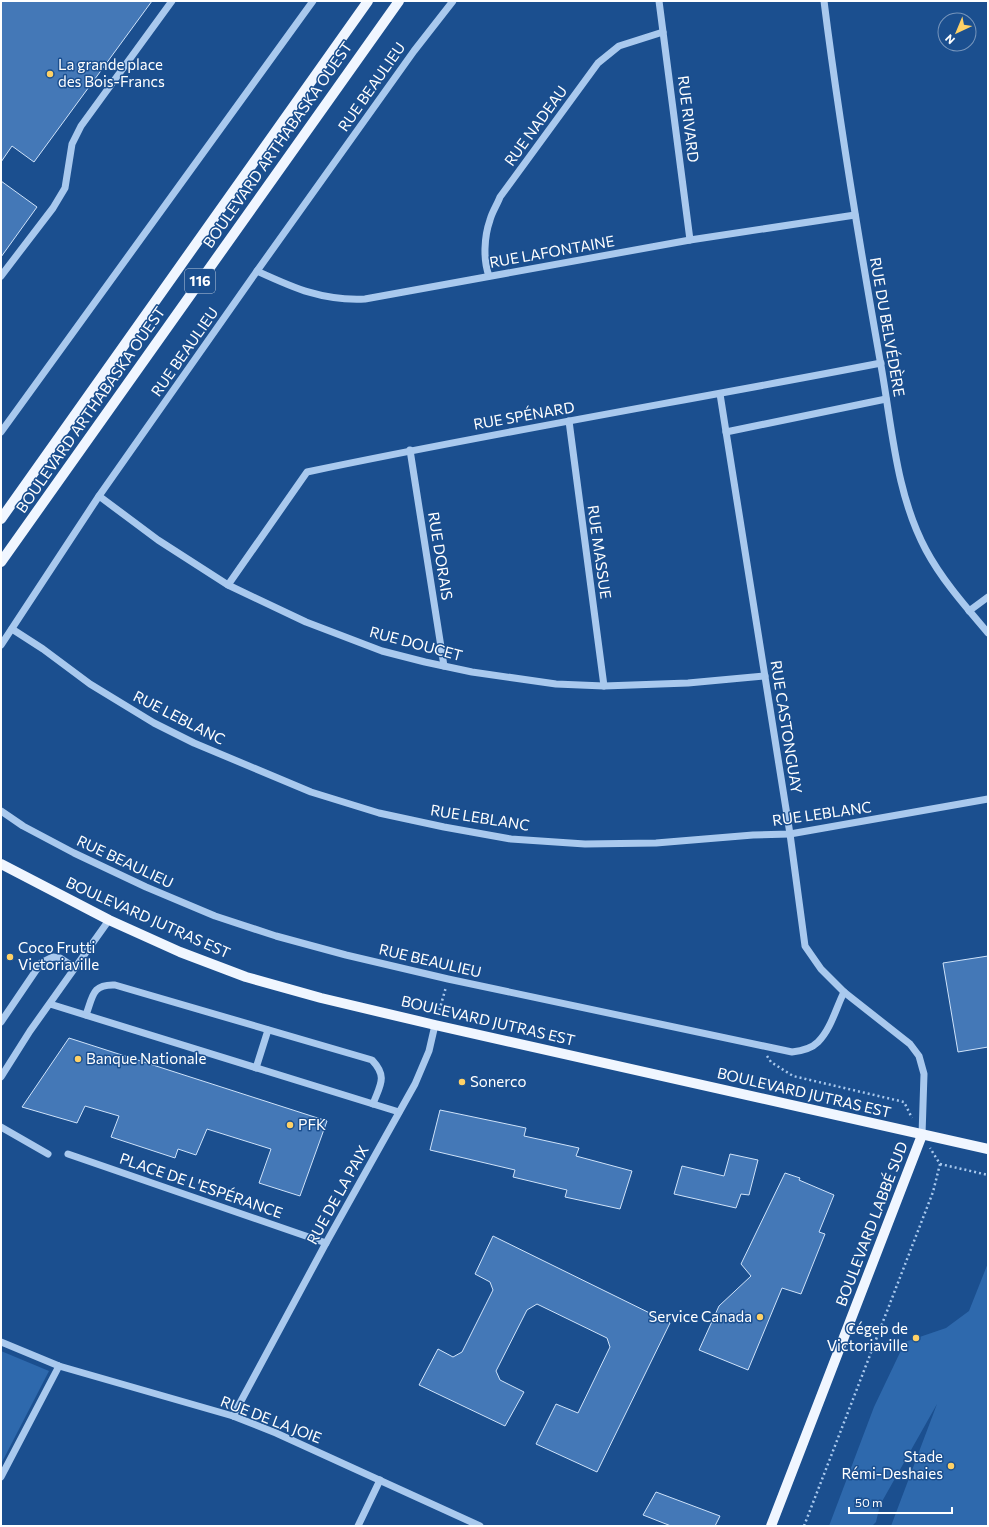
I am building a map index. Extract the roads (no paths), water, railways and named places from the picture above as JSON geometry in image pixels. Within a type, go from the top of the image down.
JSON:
[{"type":"main road","name":"BOULEVARD ARTHABASKA OUEST","points":[[1,519],[368,1]]},
{"type":"main road","name":"BOULEVARD ARTHABASKA OUEST","points":[[1,562],[399,1]]},
{"type":"main road","name":"BOULEVARD JUTRAS EST","points":[[1,864],[109,920],[180,952],[246,978],[321,998],[436,1025],[988,1149]]},
{"type":"main road","name":"BOULEVARD LABBÉ SUD","points":[[771,1526],[922,1135]]},
{"type":"street","points":[[1,276],[53,208],[65,188],[72,144],[81,126],[172,1]]},
{"type":"street","points":[[1,432],[313,1]]},
{"type":"street","name":"RUE BEAULIEU","points":[[1,645],[99,496],[414,51],[453,1]]},
{"type":"street","name":"RUE RIVARD","points":[[659,1],[690,240]]},
{"type":"street","name":"RUE DU BELVÉDÈRE","points":[[824,1],[855,214],[895,456],[910,510],[926,550],[969,611],[988,633]]},
{"type":"street","name":"RUE NADEAU","points":[[489,276],[486,268],[485,247],[490,221],[500,197],[598,63],[619,46],[664,32]]},
{"type":"street","name":"RUE LAFONTAINE","points":[[257,271],[300,290],[322,296],[344,300],[365,299],[690,240],[855,214]]},
{"type":"street","name":"RUE SPÉNARD","points":[[228,584],[307,472],[410,450],[881,364]]},
{"type":"street","name":"RUE CASTONGUAY","points":[[720,394],[790,834],[805,946],[821,969],[844,992],[910,1044],[919,1056],[924,1074],[922,1135]]},
{"type":"street","points":[[726,432],[886,399]]},
{"type":"street","name":"RUE MASSUE","points":[[569,421],[604,686]]},
{"type":"street","name":"RUE DORAIS","points":[[410,450],[444,666]]},
{"type":"street","name":"RUE DOUCET","points":[[99,496],[158,540],[228,584],[312,624],[382,651],[472,672],[556,684],[604,686],[688,683],[765,676]]},
{"type":"street","points":[[969,611],[988,597]]},
{"type":"street","name":"RUE LEBLANC","points":[[12,629],[43,649],[90,684],[161,726],[194,743],[311,792],[379,813],[444,827],[512,839],[585,844],[656,843],[753,834],[790,834],[988,799]]},
{"type":"street","name":"RUE BEAULIEU","points":[[1,811],[23,826],[74,853],[146,887],[215,916],[276,936],[346,955],[448,979],[792,1052],[811,1047],[818,1043],[827,1029],[844,992]]},
{"type":"street","points":[[1,1077],[109,920]]},
{"type":"street","points":[[1,1022],[41,963],[53,957],[60,958],[76,968]]},
{"type":"street","points":[[86,1015],[96,989],[104,984],[116,985],[372,1060],[380,1069],[382,1079],[373,1104]]},
{"type":"street","points":[[50,1004],[400,1112]]},
{"type":"street","name":"RUE DE LA PAIX","points":[[233,1416],[326,1243],[415,1084],[429,1051],[436,1025]]},
{"type":"street","points":[[256,1068],[268,1030]]},
{"type":"street","points":[[1,1127],[48,1154]]},
{"type":"street","name":"PLACE DE L'ESPÉRANCE","points":[[68,1154],[326,1243]]},
{"type":"street","name":"RUE DE LA JOIE","points":[[1,1342],[59,1366],[233,1416],[276,1433],[480,1526]]},
{"type":"street","points":[[1,1477],[59,1366]]},
{"type":"street","points":[[358,1526],[380,1480]]},
{"type":"place","name":"La grande place des Bois-Francs","points":[[50,74]]},
{"type":"place","name":"Coco Frutti Victoriaville","points":[[10,957]]},
{"type":"place","name":"Banque Nationale","points":[[78,1059]]},
{"type":"place","name":"Sonerco","points":[[462,1082]]},
{"type":"place","name":"PFK","points":[[290,1125]]},
{"type":"place","name":"Service Canada","points":[[760,1317]]},
{"type":"place","name":"Cégep de Victoriaville","points":[[916,1338]]},
{"type":"place","name":"Stade Rémi-Deshaies","points":[[951,1466]]}]
